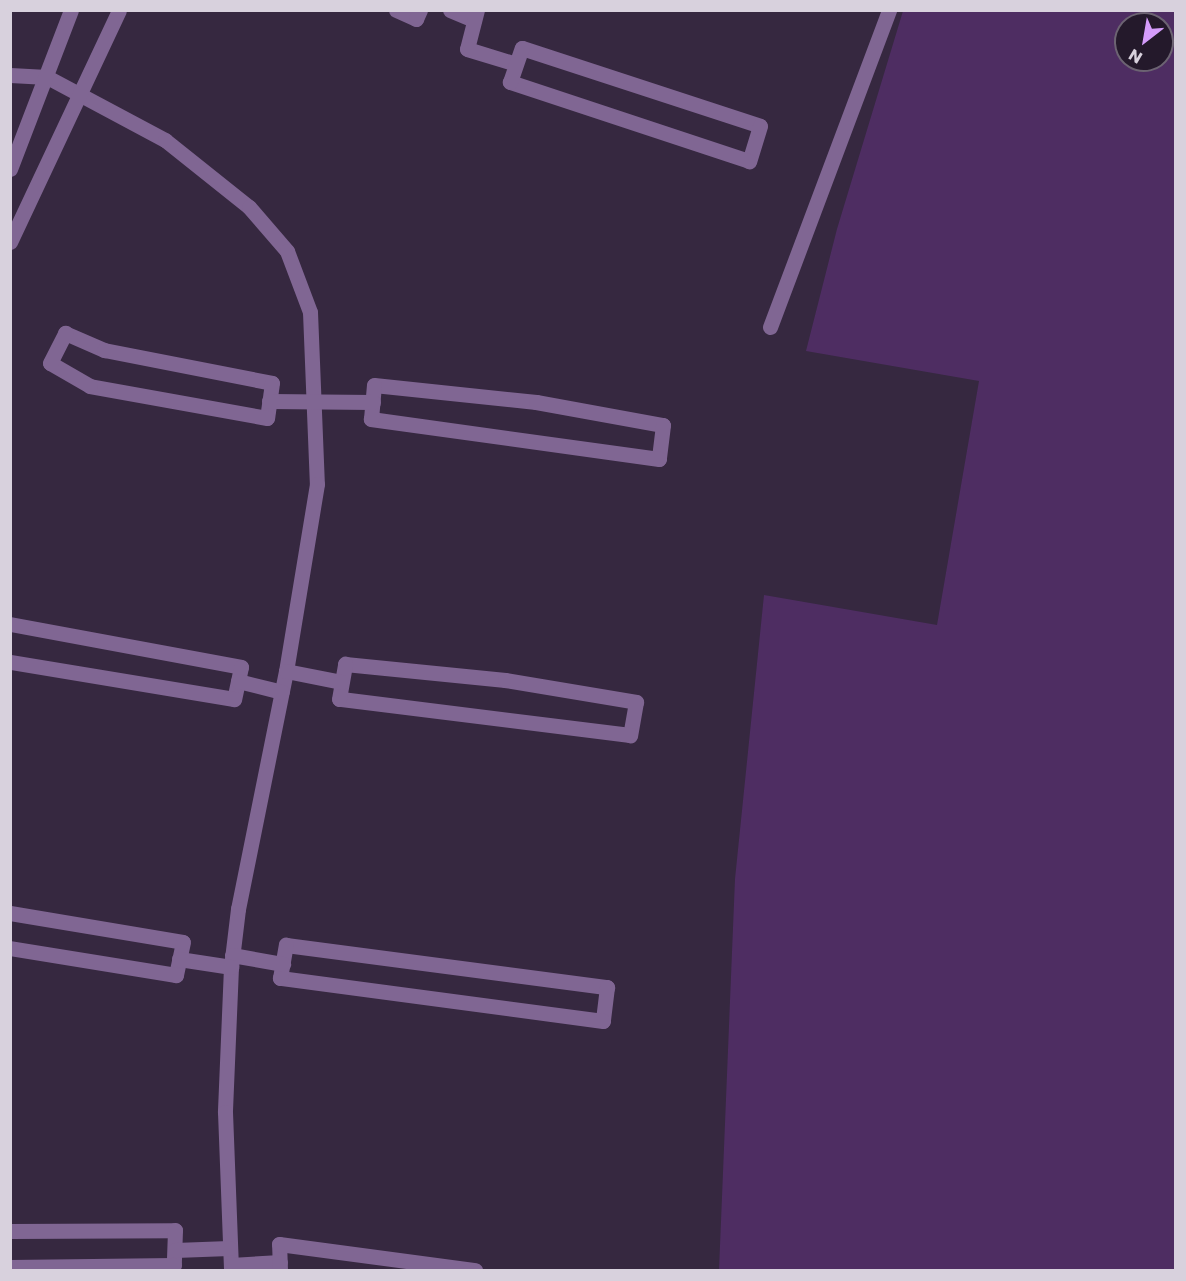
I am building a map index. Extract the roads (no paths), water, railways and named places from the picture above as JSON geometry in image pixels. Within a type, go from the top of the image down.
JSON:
[{"type":"street","points":[[10,169],[71,10]]},
{"type":"street","points":[[10,242],[82,95],[119,10]]},
{"type":"street","points":[[396,10],[416,19],[420,10]]},
{"type":"street","points":[[450,10],[476,15],[467,49],[516,64]]},
{"type":"street","points":[[770,327],[889,10]]},
{"type":"street","points":[[522,48],[760,126],[749,161],[510,82],[516,64],[522,48]]},
{"type":"street","points":[[10,75],[46,77],[165,140],[249,207],[287,251],[310,312],[317,484],[286,672],[238,909],[232,961],[225,1112],[231,1268],[280,1267],[279,1244],[475,1270]]},
{"type":"street","points":[[65,333],[104,350],[272,383],[269,401],[267,418],[90,386],[50,363],[65,333]]},
{"type":"street","points":[[374,385],[536,402],[663,425],[659,459],[371,419],[373,402],[374,385]]},
{"type":"street","points":[[269,401],[373,402]]},
{"type":"street","points":[[10,624],[241,667],[234,699],[10,662]]},
{"type":"street","points":[[345,664],[505,680],[636,702],[630,735],[339,699],[341,682],[345,664]]},
{"type":"street","points":[[286,672],[341,682]]},
{"type":"street","points":[[238,681],[282,692]]},
{"type":"street","points":[[10,913],[183,942],[176,975],[10,948]]},
{"type":"street","points":[[286,945],[607,987],[603,1021],[280,978],[283,964],[286,945]]},
{"type":"street","points":[[179,959],[283,964]]},
{"type":"street","points":[[10,1231],[175,1230],[174,1265],[10,1267]]},
{"type":"street","points":[[175,1250],[229,1248]]}]
